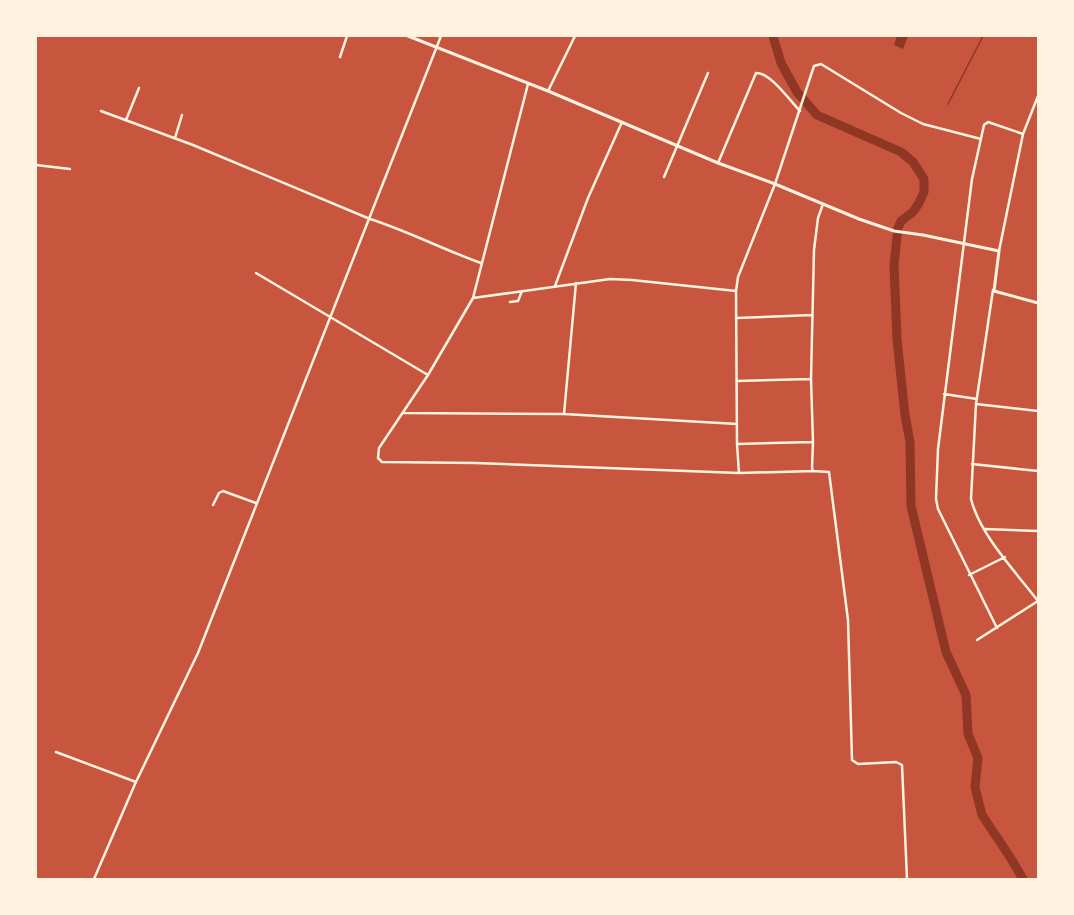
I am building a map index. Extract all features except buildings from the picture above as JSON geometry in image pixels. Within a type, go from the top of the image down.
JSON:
[{"type":"street","points":[[340,57],[347,36]]},
{"type":"street","points":[[408,36],[548,91],[677,146],[775,184],[859,219],[894,231],[965,243],[999,251]]},
{"type":"street","points":[[94,879],[136,782],[198,653],[256,503],[332,317],[441,36]]},
{"type":"street","points":[[548,91],[575,36]]},
{"type":"street","points":[[739,473],[737,444],[736,291],[741,264],[775,184],[805,98],[814,66],[821,64],[901,113],[923,124],[981,139]]},
{"type":"street","points":[[664,177],[708,73]]},
{"type":"street","points":[[718,162],[756,73],[762,73],[770,79],[800,110]]},
{"type":"street","points":[[528,84],[473,298],[428,375],[379,448],[378,458],[382,462],[475,463],[739,473],[829,472],[848,620],[852,760],[858,764],[896,762],[902,765],[907,879]]},
{"type":"street","points":[[126,120],[139,88]]},
{"type":"street","points":[[977,640],[1038,601],[984,529],[974,511],[971,499],[976,404],[999,251],[1023,134],[1038,96]]},
{"type":"street","points":[[101,111],[174,138],[395,227],[446,251],[481,264]]},
{"type":"street","points":[[174,138],[182,115]]},
{"type":"street","points":[[555,286],[588,198],[622,122]]},
{"type":"street","points":[[997,628],[969,575],[938,509],[936,499],[938,449],[972,179],[984,125],[987,122],[1023,134]]},
{"type":"street","points":[[36,165],[70,169]]},
{"type":"street","points":[[813,471],[811,379],[814,250],[818,218],[823,204]]},
{"type":"street","points":[[256,273],[428,375]]},
{"type":"street","points":[[473,298],[610,279],[736,291]]},
{"type":"street","points":[[564,414],[576,284]]},
{"type":"street","points":[[993,290],[998,293],[1038,303]]},
{"type":"street","points":[[510,302],[518,300],[522,291]]},
{"type":"street","points":[[736,318],[812,315]]},
{"type":"street","points":[[737,381],[811,379]]},
{"type":"street","points":[[944,394],[977,399]]},
{"type":"street","points":[[976,404],[1038,411]]},
{"type":"street","points":[[403,413],[564,414],[737,424]]},
{"type":"street","points":[[737,444],[813,442]]},
{"type":"street","points":[[972,464],[1038,471]]},
{"type":"street","points":[[213,505],[219,493],[223,491],[256,503]]},
{"type":"street","points":[[984,529],[1038,531]]},
{"type":"street","points":[[969,575],[1005,558]]},
{"type":"street","points":[[56,752],[136,782]]},
{"type":"shaded area","points":[[897,36],[908,36],[903,49],[894,45]]},
{"type":"waterway","points":[[773,36],[781,63],[797,92],[817,115],[901,152],[913,162],[924,179],[924,192],[919,203],[913,212],[901,221],[898,228],[894,265],[897,339],[905,415],[910,442],[911,506],[946,652],[966,695],[968,734],[978,758],[975,787],[982,815],[1023,879]]},
{"type":"waterway","points":[[948,104],[983,36]]}]
